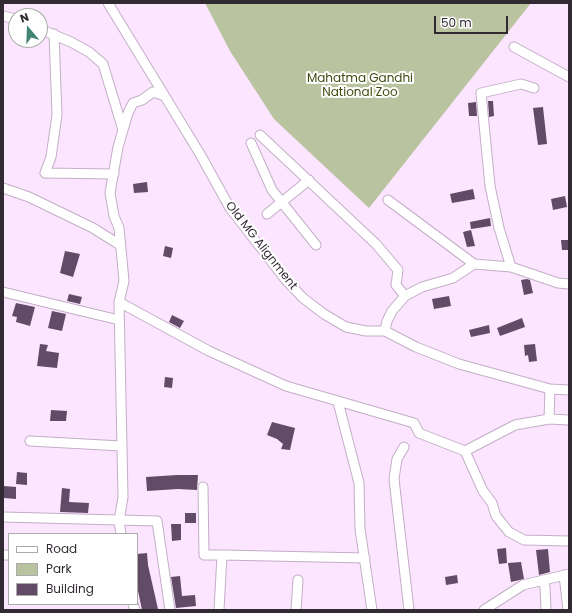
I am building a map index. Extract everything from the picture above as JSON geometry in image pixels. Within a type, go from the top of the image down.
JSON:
[{"type":"street","name":"Old MG Alignment","points":[[108,3],[162,95],[200,154],[230,208],[285,279],[303,298],[324,314],[346,327],[366,331],[385,331],[416,347],[459,364],[550,389],[569,390]]},
{"type":"street","points":[[48,32],[83,49],[103,64],[123,130]]},
{"type":"street","points":[[54,34],[57,115],[51,157],[46,173],[114,174]]},
{"type":"street","points":[[514,47],[569,77]]},
{"type":"street","points":[[511,267],[499,228],[490,186],[481,93],[520,84],[534,88]]},
{"type":"street","points":[[121,533],[119,520],[123,497],[120,446],[119,302],[124,282],[118,228],[114,216],[110,193],[123,130],[133,103],[142,100],[153,92],[162,95]]},
{"type":"street","points":[[260,135],[376,244],[398,270],[396,285],[405,296]]},
{"type":"street","points":[[251,143],[272,190],[316,246]]},
{"type":"street","points":[[267,214],[309,180]]},
{"type":"street","points":[[3,188],[29,197],[93,228],[120,245]]},
{"type":"street","points":[[388,200],[474,264],[511,267],[558,283],[569,284]]},
{"type":"street","points":[[385,331],[387,321],[392,311],[405,296],[422,287],[453,278],[474,264]]},
{"type":"street","points":[[3,292],[119,320]]},
{"type":"street","points":[[119,302],[209,351],[286,386],[414,423],[419,433],[465,451],[483,492],[492,503],[496,516],[509,532],[524,540],[569,541]]},
{"type":"street","points":[[549,419],[550,389]]},
{"type":"street","points":[[338,402],[359,483],[360,529],[372,610]]},
{"type":"street","points":[[465,451],[515,424],[531,420],[569,420]]},
{"type":"street","points":[[30,441],[120,446]]},
{"type":"street","points":[[404,447],[397,459],[394,479],[409,610]]},
{"type":"street","points":[[203,487],[204,555],[222,554],[364,558]]},
{"type":"street","points":[[3,517],[157,521],[170,610]]},
{"type":"street","points":[[219,610],[222,554]]},
{"type":"street","points":[[484,610],[498,606],[523,585],[567,574],[568,610]]},
{"type":"street","points":[[296,610],[298,580]]},
{"type":"street","points":[[542,580],[545,587],[546,610]]},
{"type":"green space","name":"Mahatma Gandhi National Zoo","points":[[205,3],[531,3],[369,208],[274,119],[230,51]]},
{"type":"building","points":[[488,101],[493,101],[494,116],[489,117]]},
{"type":"building","points":[[476,102],[477,116],[469,116],[468,103]]},
{"type":"building","points":[[543,107],[547,144],[538,145],[533,108]]},
{"type":"building","points":[[147,182],[148,192],[134,193],[133,184]]},
{"type":"building","points":[[473,189],[475,199],[452,203],[450,194]]},
{"type":"building","points":[[565,196],[567,207],[553,210],[551,199]]},
{"type":"building","points":[[490,218],[491,226],[471,229],[470,222]]},
{"type":"building","points":[[471,230],[475,246],[467,247],[463,232]]},
{"type":"building","points":[[561,240],[569,240],[569,250],[562,250]]},
{"type":"building","points":[[165,246],[173,248],[171,258],[163,256]]},
{"type":"building","points":[[65,251],[80,254],[73,277],[60,273]]},
{"type":"building","points":[[521,280],[530,280],[533,293],[524,295]]},
{"type":"building","points":[[69,294],[82,297],[80,304],[67,301]]},
{"type":"building","points":[[449,296],[451,306],[434,309],[432,299]]},
{"type":"building","points":[[16,303],[35,307],[30,326],[16,322],[17,317],[12,316]]},
{"type":"building","points":[[52,311],[66,314],[62,331],[48,328]]},
{"type":"building","points":[[172,315],[184,321],[180,328],[169,322]]},
{"type":"building","points":[[522,318],[525,327],[500,336],[497,328]]},
{"type":"building","points":[[489,325],[490,333],[471,337],[469,330]]},
{"type":"building","points":[[40,344],[48,345],[46,351],[59,353],[57,368],[37,366]]},
{"type":"building","points":[[535,344],[537,361],[529,362],[528,355],[525,356],[524,345]]},
{"type":"building","points":[[165,377],[173,378],[172,388],[164,387]]},
{"type":"building","points":[[51,410],[67,411],[66,421],[50,421]]},
{"type":"building","points":[[272,422],[295,428],[290,450],[281,449],[283,444],[277,439],[267,435]]},
{"type":"building","points":[[17,472],[27,473],[27,485],[16,484]]},
{"type":"building","points":[[198,475],[197,490],[178,489],[147,491],[146,477]]},
{"type":"building","points":[[4,486],[16,487],[16,499],[4,498]]},
{"type":"building","points":[[62,488],[70,489],[69,502],[89,503],[88,513],[60,512]]},
{"type":"building","points":[[185,513],[196,513],[196,523],[185,523]]},
{"type":"building","points":[[171,524],[181,524],[181,540],[172,541]]},
{"type":"building","points":[[506,548],[507,563],[499,564],[497,549]]},
{"type":"building","points":[[548,549],[550,572],[539,575],[536,550]]},
{"type":"building","points":[[147,553],[148,565],[158,609],[142,610],[138,591],[138,554]]},
{"type":"building","points":[[521,562],[524,579],[511,582],[508,563]]},
{"type":"building","points":[[457,575],[458,583],[446,585],[445,577]]},
{"type":"building","points":[[180,576],[182,596],[195,595],[196,606],[176,608],[171,577]]}]
